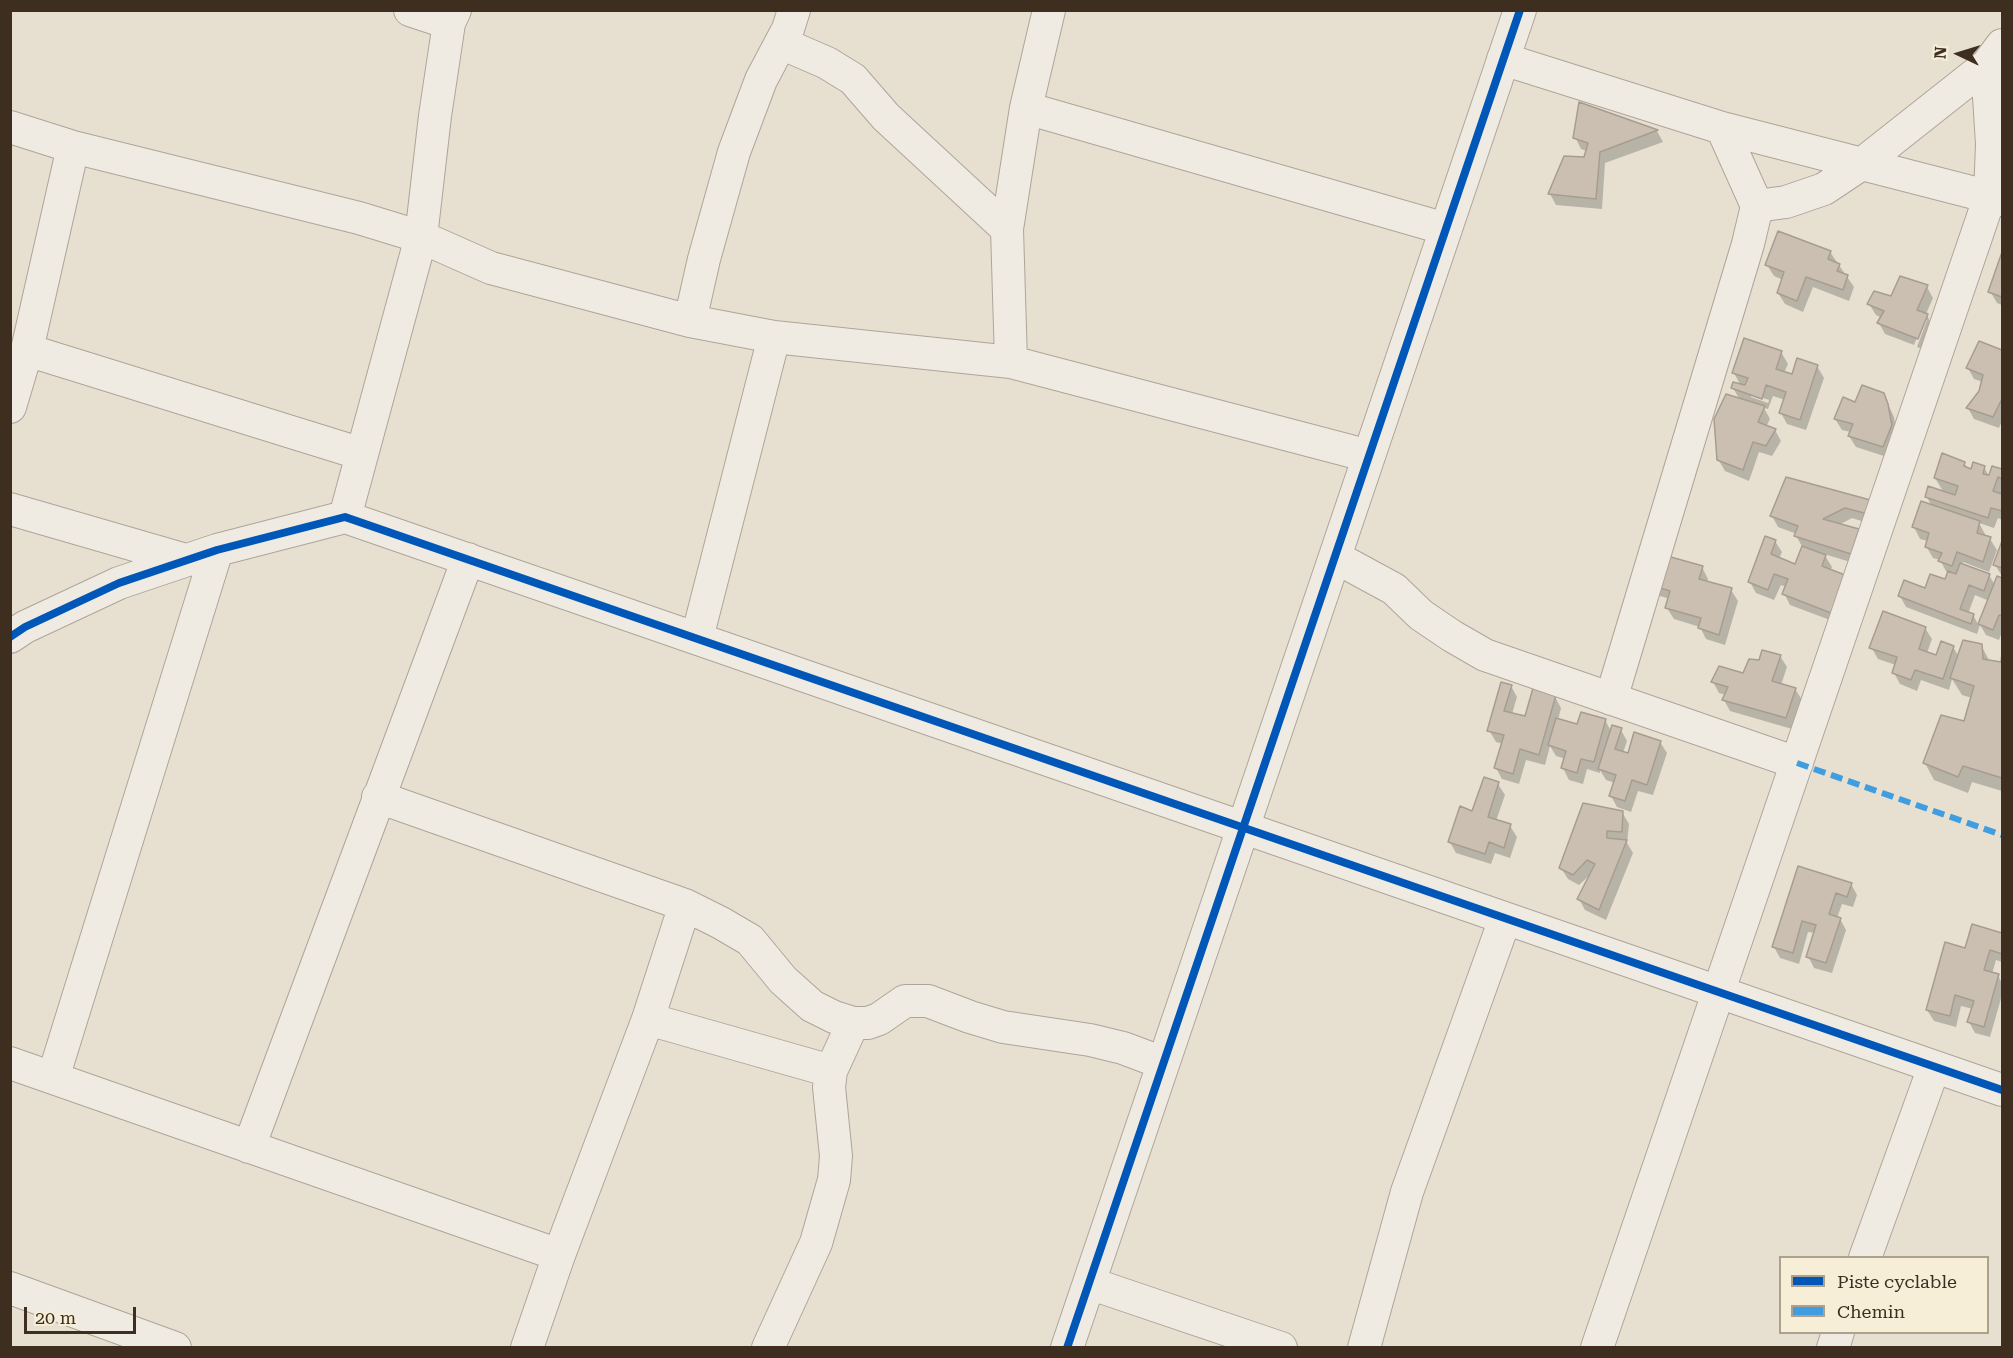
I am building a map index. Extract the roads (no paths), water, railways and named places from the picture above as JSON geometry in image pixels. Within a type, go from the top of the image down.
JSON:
[{"type":"street","points":[[345,517],[421,237],[435,116],[452,17],[410,10]]},
{"type":"street","points":[[690,321],[704,259],[734,152],[761,80],[781,44],[794,10]]},
{"type":"street","points":[[1011,362],[1007,229],[1026,108],[1049,10]]},
{"type":"street","points":[[1068,1347],[1520,10]]},
{"type":"street","points":[[781,44],[827,63],[853,79],[886,117],[1007,229]]},
{"type":"street","points":[[1756,206],[1803,198],[1824,189],[1863,163],[1995,55]]},
{"type":"street","points":[[1597,1347],[1797,763],[1996,198],[1992,144],[1995,55]]},
{"type":"street","points":[[1503,59],[1722,128],[1996,198]]},
{"type":"street","points":[[1026,108],[1446,229]]},
{"type":"street","points":[[10,127],[73,147],[359,218],[421,237],[491,268],[690,321],[774,337],[1011,362],[1369,456]]},
{"type":"street","points":[[1611,699],[1744,256],[1756,206],[1722,128]]},
{"type":"street","points":[[10,406],[27,350],[73,147]]},
{"type":"street","points":[[697,638],[774,337]]},
{"type":"street","points":[[27,350],[362,454]]},
{"type":"street","points":[[10,509],[186,560]]},
{"type":"street","points":[[10,637],[25,627],[119,583],[217,550],[345,517],[2002,1090]]},
{"type":"street","points":[[53,1078],[217,550]]},
{"type":"street","points":[[1335,557],[1394,590],[1421,615],[1485,655],[1797,763]]},
{"type":"street","points":[[249,1147],[468,559]]},
{"type":"street","points":[[378,797],[685,905],[750,940],[783,980],[812,1006],[834,1017],[853,1023],[868,1023],[879,1019],[905,1002],[928,1001],[970,1017],[1003,1026],[1090,1040],[1123,1048],[1163,1063]]},
{"type":"street","points":[[527,1347],[559,1255],[648,1019],[685,905]]},
{"type":"street","points":[[1364,1347],[1407,1192],[1505,919]]},
{"type":"street","points":[[648,1019],[831,1071]]},
{"type":"street","points":[[768,1347],[816,1243],[834,1180],[836,1156],[829,1087],[831,1071],[853,1023]]},
{"type":"street","points":[[10,1063],[559,1255]]},
{"type":"street","points":[[1865,1256],[1934,1067]]},
{"type":"street","points":[[1089,1283],[1281,1347]]},
{"type":"street","points":[[10,1288],[175,1347]]}]
